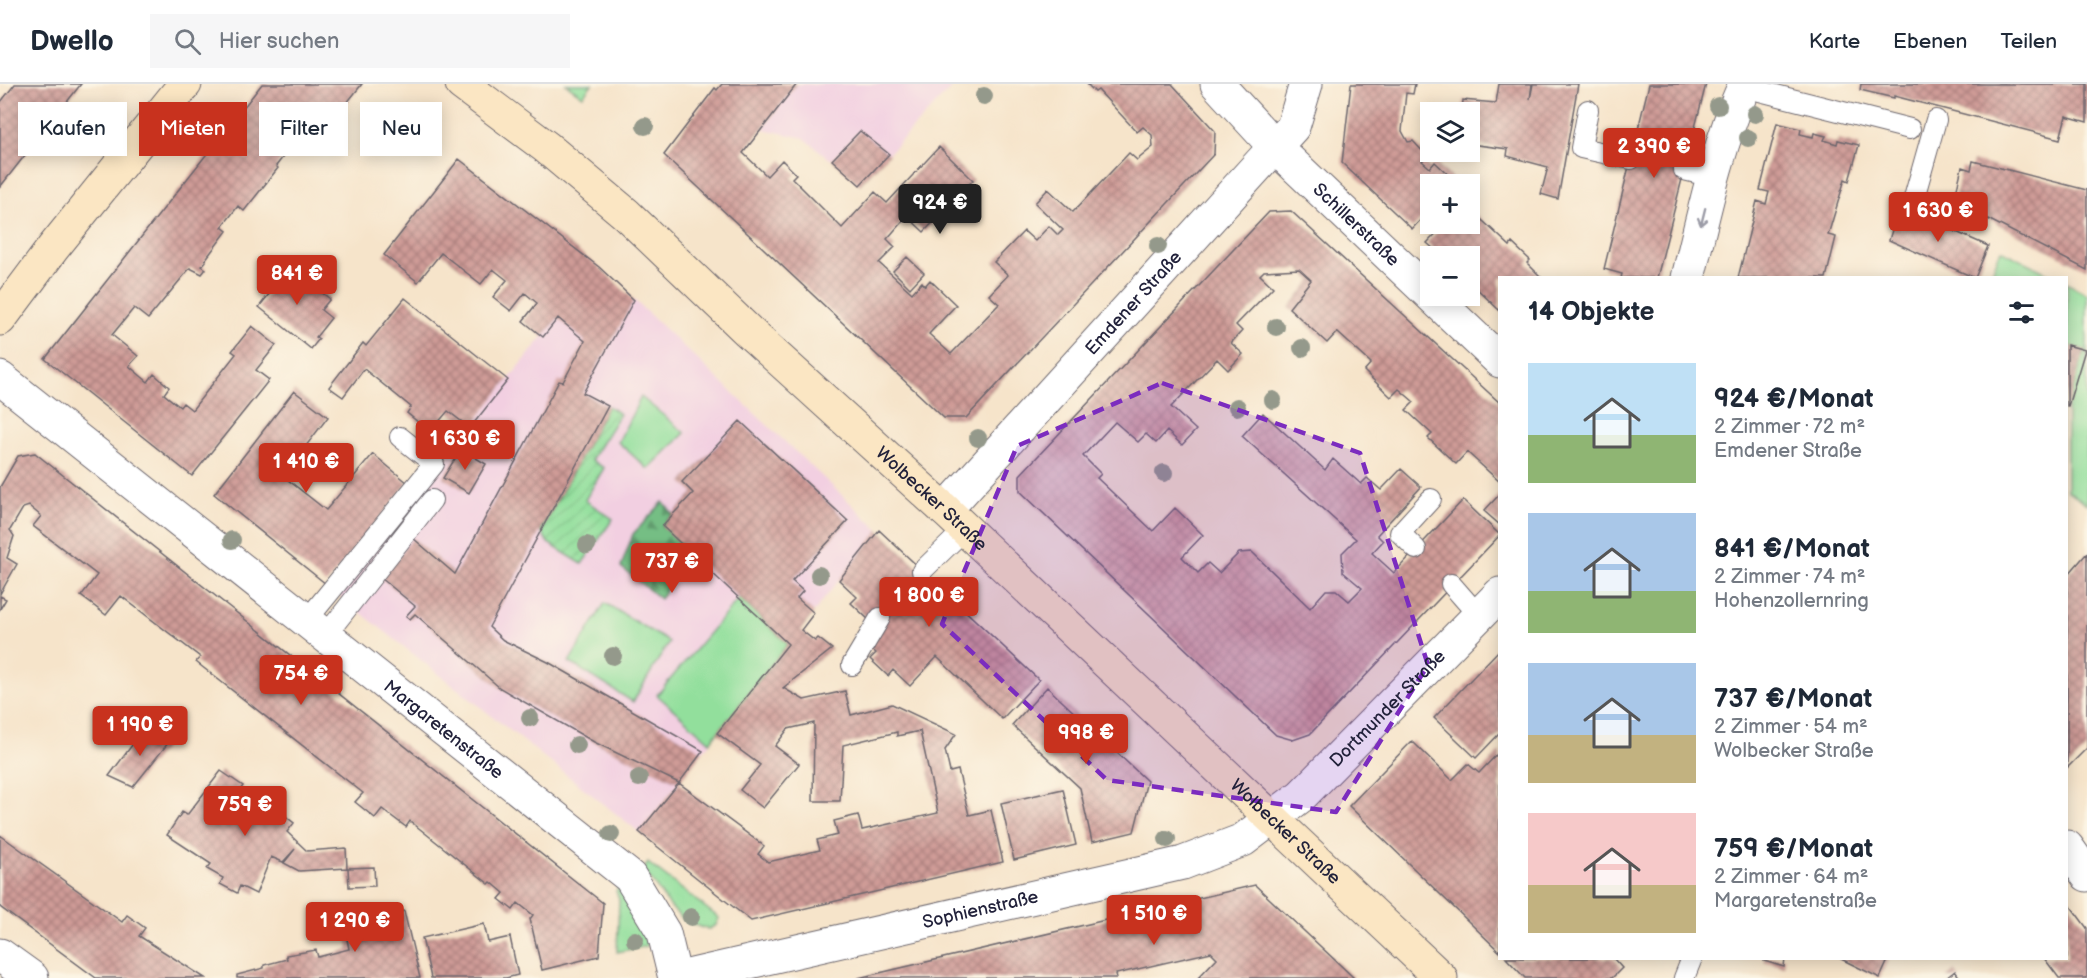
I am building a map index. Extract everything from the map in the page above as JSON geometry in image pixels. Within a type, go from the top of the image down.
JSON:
[{"type":"main road","points":[[0,319],[53,248],[185,84]]},
{"type":"main road","name":"Wolbecker Straße","points":[[462,84],[546,147],[626,214],[748,331],[955,520],[1441,978]]},
{"type":"street","name":"Schillerstraße","points":[[1217,84],[1275,147],[1498,359]]},
{"type":"street","name":"Emdener Straße","points":[[955,520],[1237,187],[1293,127],[1305,84]]},
{"type":"street","points":[[1688,276],[1699,174],[1745,85]]},
{"type":"street","name":"Margaretenstraße","points":[[0,378],[630,877],[663,933],[677,978]]},
{"type":"street","name":"Dortmunder Straße","points":[[1272,818],[1301,796],[1489,605]]},
{"type":"street","name":"Sophienstraße","points":[[677,978],[1184,863],[1243,840],[1272,818]]},
{"type":"street","points":[[2068,849],[2087,875]]},
{"type":"street","points":[[0,955],[32,978]]},
{"type":"lane","points":[[1745,85],[1910,129]]},
{"type":"lane","points":[[1588,110],[1581,148],[1631,159]]},
{"type":"lane","points":[[1912,205],[1936,120]]},
{"type":"lane","points":[[316,628],[434,464],[400,437]]},
{"type":"lane","points":[[1416,549],[1400,533],[1431,499]]},
{"type":"lane","points":[[316,628],[432,500]]},
{"type":"lane","points":[[922,571],[955,520]]},
{"type":"lane","points":[[1451,584],[1489,605]]},
{"type":"lane","points":[[852,665],[880,618]]},
{"type":"lane","points":[[1684,978],[1691,960]]},
{"type":"highlighted area","points":[[1162,383],[1360,453],[1428,665],[1336,812],[1107,780],[942,624],[1017,446]]},
{"type":"shaded area","points":[[797,84],[955,84],[888,154],[859,131],[831,160],[804,138],[763,129]]},
{"type":"shaded area","points":[[634,300],[879,530],[639,832],[337,594],[558,318],[604,356]]},
{"type":"green space","points":[[566,84],[592,84],[583,96]]},
{"type":"green space","points":[[2001,250],[2053,276],[1990,276]]},
{"type":"green space","points":[[2068,284],[2087,294],[2087,504],[2068,491],[2068,404],[2085,350],[2068,345]]},
{"type":"green space","points":[[641,397],[685,433],[648,469],[618,442]]},
{"type":"green space","points":[[608,406],[620,414],[591,460],[604,468],[585,500],[613,519],[582,564],[548,543],[541,531]]},
{"type":"green space","points":[[663,502],[673,514],[662,526],[691,553],[660,599],[621,567],[633,534]]},
{"type":"green space","points":[[739,598],[788,644],[710,742],[657,695]]},
{"type":"green space","points":[[605,603],[669,642],[633,702],[569,662]]},
{"type":"green space","points":[[648,863],[719,918],[716,925],[709,929],[696,926],[678,915],[643,870]]},
{"type":"green space","points":[[620,886],[645,924],[647,946],[617,952],[619,900],[616,891]]},
{"type":"building","points":[[15,84],[81,84],[67,102],[18,102],[18,156],[24,156],[0,187],[0,103]]},
{"type":"building","points":[[262,84],[362,84],[348,102],[259,102],[259,156],[282,156],[276,166],[278,168],[244,211],[238,206],[222,227],[227,231],[205,260],[202,266],[206,269],[202,274],[190,268],[148,319],[134,308],[112,335],[138,356],[129,366],[148,382],[154,374],[169,387],[164,394],[180,407],[183,403],[192,410],[236,354],[232,351],[252,326],[276,345],[256,370],[269,380],[192,476],[45,359],[205,156],[247,156],[247,103]]},
{"type":"building","points":[[722,84],[797,84],[743,153],[767,176],[782,160],[796,174],[792,178],[842,228],[875,192],[887,203],[939,147],[973,180],[924,232],[907,216],[887,239],[895,247],[879,263],[912,293],[922,282],[925,286],[930,280],[956,305],[929,334],[951,354],[999,304],[989,295],[1008,275],[994,262],[1024,231],[1035,241],[1049,226],[1058,235],[1063,230],[1035,203],[1048,189],[1073,212],[1129,153],[1137,160],[1153,147],[1152,135],[1143,127],[1137,132],[1098,90],[1095,92],[1087,84],[1172,84],[1215,131],[1214,154],[966,418],[944,418],[664,155],[715,88],[717,90]]},
{"type":"building","points":[[1351,84],[1415,84],[1413,94],[1406,93],[1402,131],[1408,142],[1413,141],[1420,148],[1420,162],[1430,168],[1435,162],[1448,174],[1420,174],[1420,220],[1412,229],[1342,163]]},
{"type":"building","points":[[1499,84],[1532,84],[1530,99],[1533,84],[1578,84],[1558,199],[1541,194],[1548,167],[1507,156],[1508,149],[1480,145],[1480,102],[1463,102],[1463,100],[1496,103]]},
{"type":"building","points":[[1649,84],[1706,84],[1658,276],[1622,276],[1622,274],[1604,269]]},
{"type":"building","points":[[1861,84],[2087,84],[2087,122],[2066,116],[2060,139],[1894,96],[1894,98],[1860,90]]},
{"type":"building","points":[[1777,123],[1801,129],[1800,134],[1813,137],[1814,133],[1826,136],[1824,140],[1837,144],[1838,140],[1859,145],[1849,181],[1845,179],[1828,235],[1836,237],[1826,276],[1738,276],[1757,201],[1766,204],[1769,192],[1760,190]]},
{"type":"building","points":[[860,131],[889,154],[860,185],[832,160]]},
{"type":"building","points":[[459,159],[599,267],[634,300],[583,393],[608,406],[489,627],[503,640],[548,662],[703,751],[679,783],[594,742],[500,688],[415,614],[410,619],[406,616],[415,606],[381,578],[413,538],[455,574],[559,381],[563,382],[585,341],[558,318],[543,337],[523,321],[537,303],[525,293],[511,311],[493,297],[507,280],[493,269],[481,284],[441,253],[418,282],[384,255]]},
{"type":"building","points":[[1973,161],[2087,190],[2087,270],[1986,218],[1953,205],[1962,167],[1971,170]]},
{"type":"building","points":[[1899,207],[1988,246],[1976,276],[1970,276],[1889,240]]},
{"type":"building","points":[[1291,211],[1498,401],[1498,480],[1467,452],[1456,464],[1428,438],[1432,434],[1406,410],[1414,402],[1399,389],[1391,397],[1364,371],[1371,363],[1337,332],[1327,343],[1289,308],[1311,280],[1299,269],[1264,271],[1260,275],[1273,287],[1236,325],[1242,331],[1231,343],[1243,354],[1228,370],[1217,359],[1171,407],[1196,430],[1182,445],[1167,431],[1156,443],[1146,434],[1138,442],[1115,422],[1083,456],[1101,474],[1097,478],[1153,531],[1175,508],[1203,535],[1182,557],[1198,573],[1208,563],[1219,573],[1239,553],[1252,552],[1310,608],[1326,590],[1336,590],[1349,601],[1362,588],[1343,572],[1342,553],[1356,539],[1242,436],[1263,413],[1325,470],[1333,459],[1361,484],[1367,478],[1381,490],[1401,469],[1421,487],[1377,535],[1383,541],[1372,553],[1394,573],[1463,500],[1498,533],[1498,537],[1310,734],[1293,740],[1276,735],[1020,491],[1020,475],[1269,212]]},
{"type":"building","points":[[1480,218],[1510,246],[1512,243],[1530,260],[1527,263],[1540,276],[1498,276],[1498,309],[1480,292],[1480,246],[1430,246],[1427,243],[1436,234],[1480,234]]},
{"type":"building","points":[[907,257],[924,273],[910,288],[893,271]]},
{"type":"building","points":[[285,263],[330,299],[321,310],[331,318],[316,337],[319,339],[311,349],[259,307],[281,279],[276,274]]},
{"type":"building","points":[[405,298],[508,380],[470,428],[448,411],[430,432],[407,413],[411,407],[364,369],[343,397],[329,387],[363,343],[366,346]]},
{"type":"building","points":[[2068,345],[2085,350],[2068,406]]},
{"type":"building","points":[[294,391],[328,417],[283,476],[326,510],[373,454],[408,483],[326,584],[214,494]]},
{"type":"building","points":[[740,421],[848,521],[792,581],[803,591],[797,598],[814,613],[801,630],[815,641],[818,638],[832,649],[783,688],[804,700],[845,691],[851,715],[892,704],[956,734],[945,750],[950,772],[958,770],[969,815],[991,810],[1003,862],[751,921],[639,832],[679,783],[764,846],[758,854],[768,862],[820,850],[817,840],[838,835],[834,821],[858,815],[862,830],[938,813],[920,731],[897,736],[897,732],[843,745],[840,801],[813,801],[814,723],[788,729],[775,746],[799,764],[763,808],[740,790],[760,765],[717,733],[788,644],[662,526],[693,493],[682,482]]},
{"type":"building","points":[[461,449],[486,464],[469,493],[443,478]]},
{"type":"building","points":[[35,453],[603,903],[599,956],[542,970],[530,919],[533,915],[518,903],[513,910],[499,899],[504,893],[491,882],[489,884],[410,821],[406,827],[382,809],[375,818],[355,802],[363,793],[196,662],[200,657],[121,596],[106,615],[81,596],[97,575],[33,526],[41,516],[29,506],[23,508],[10,530],[14,536],[7,558],[17,564],[0,594],[0,487],[18,456]]},
{"type":"building","points":[[1498,496],[1498,523],[1484,511]]},
{"type":"building","points":[[879,530],[1039,680],[1002,719],[937,657],[910,686],[893,670],[888,676],[870,659],[876,653],[870,648],[873,612],[868,619],[851,603],[857,597],[839,580]]},
{"type":"building","points":[[2087,553],[2087,748],[2068,767],[2068,575]]},
{"type":"building","points":[[0,596],[6,599],[0,609]]},
{"type":"building","points":[[1498,651],[1498,735],[1476,758],[1434,718]]},
{"type":"building","points":[[1047,687],[1147,781],[1134,832],[1092,842],[1080,788],[1012,725]]},
{"type":"building","points":[[147,725],[169,742],[133,787],[109,776]]},
{"type":"building","points":[[1412,741],[1452,780],[1468,764],[1479,773],[1498,753],[1498,950],[1349,806]]},
{"type":"building","points":[[221,771],[243,786],[238,793],[251,802],[257,794],[294,823],[287,832],[307,851],[346,848],[347,868],[299,871],[284,863],[295,849],[283,862],[271,857],[256,894],[240,886],[237,893],[220,884],[223,878],[207,869],[211,864],[167,835],[182,812],[187,815]]},
{"type":"building","points":[[1063,789],[1076,845],[1014,860],[1001,803]]},
{"type":"building","points":[[0,835],[122,922],[127,915],[145,928],[139,936],[205,978],[96,978],[0,907]]},
{"type":"building","points":[[374,867],[375,886],[349,887],[348,868]]},
{"type":"building","points":[[1255,885],[1354,978],[1198,978],[1217,958],[1211,952],[1116,974],[1117,978],[858,978]]},
{"type":"building","points":[[2068,902],[2087,928],[2087,978],[2059,978],[2046,960],[2068,960]]},
{"type":"building","points":[[371,907],[372,911],[383,908],[385,916],[404,911],[420,978],[237,978],[237,975],[287,959],[286,955],[316,950],[318,957],[349,949],[344,925],[359,922],[356,911]]},
{"type":"building","points":[[484,924],[488,942],[510,937],[518,975],[506,978],[431,978],[422,938]]},
{"type":"building","points":[[1508,960],[1615,960],[1622,968],[1612,978],[1525,978]]},
{"type":"building","points":[[1785,960],[1784,967],[1764,961]]},
{"type":"building","points":[[1843,960],[1888,960],[1880,978]]},
{"type":"building","points":[[1955,971],[1960,978],[1946,978]]}]
